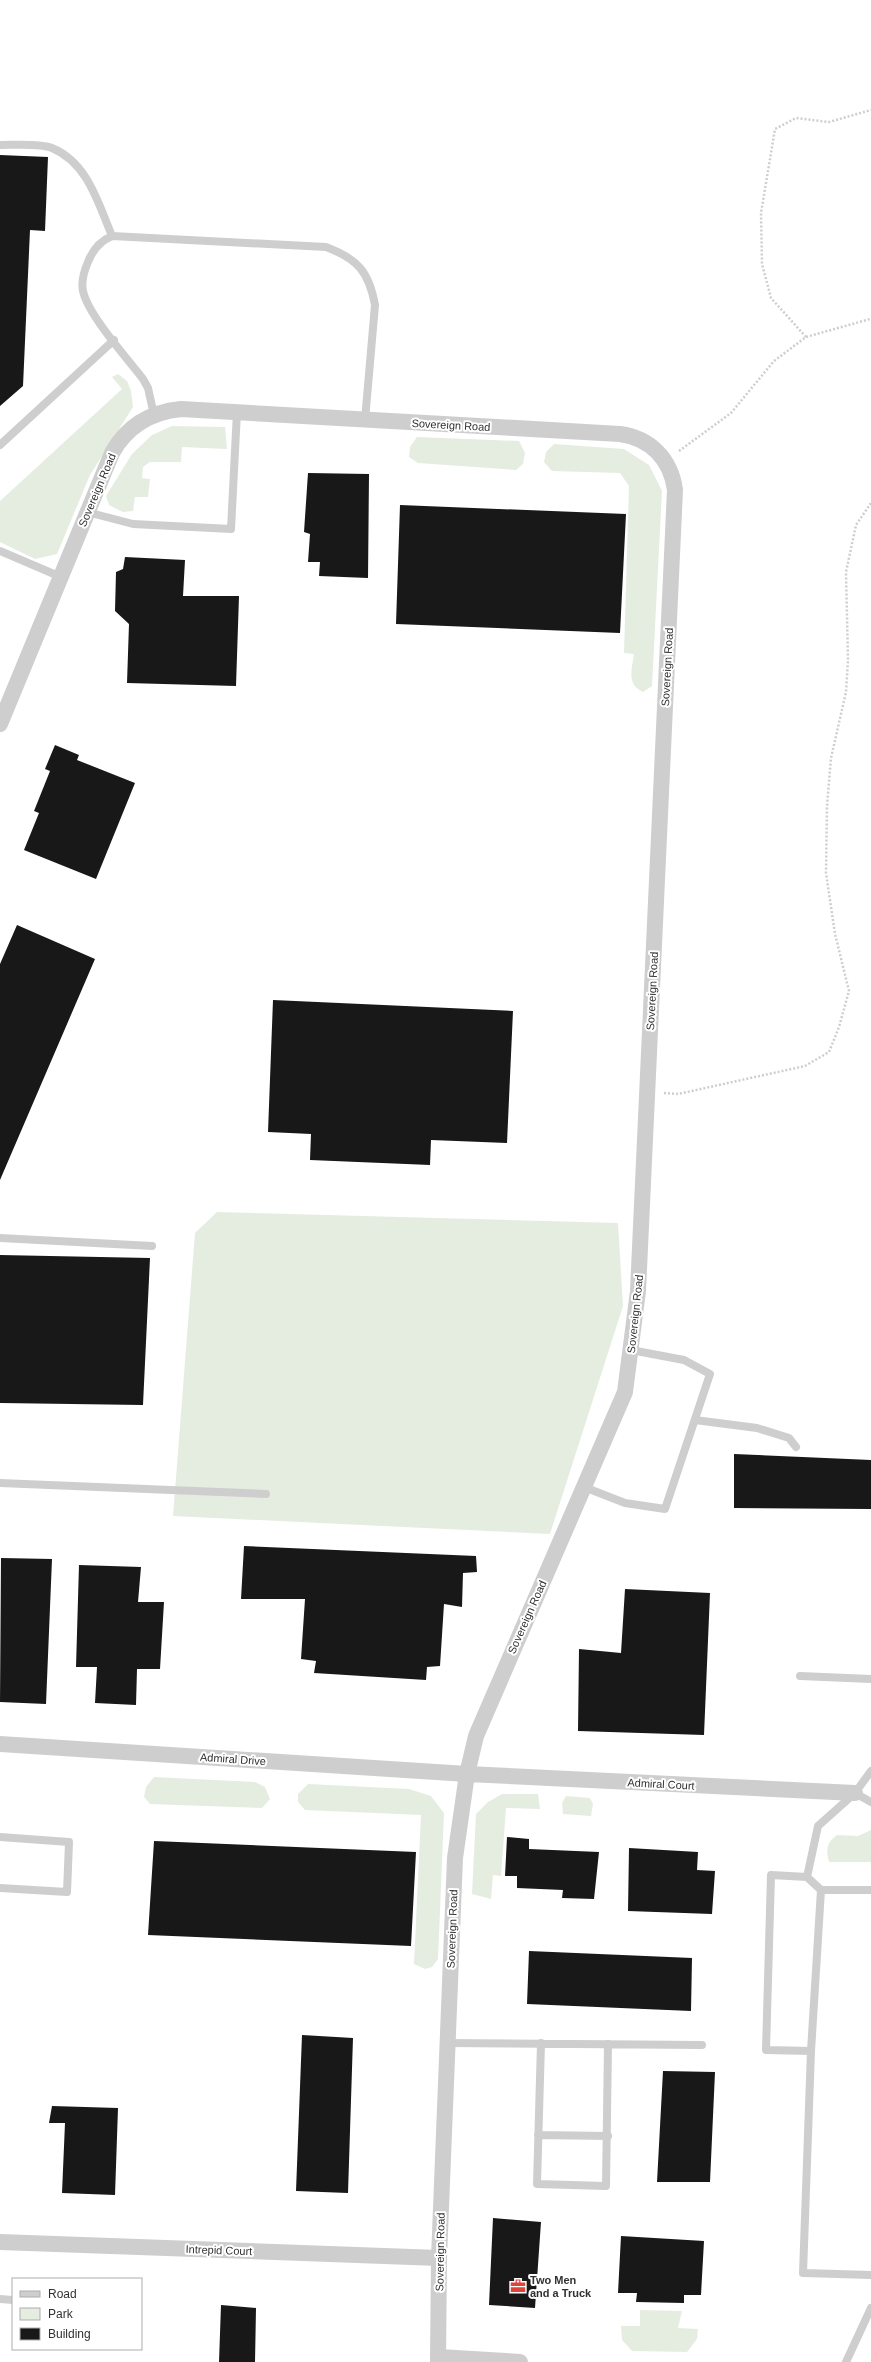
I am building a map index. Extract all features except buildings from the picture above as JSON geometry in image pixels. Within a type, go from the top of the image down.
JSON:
[{"type":"street","name":"Sovereign Road","points":[[0,724],[87,512],[116,446],[137,424],[154,415],[181,409],[629,435],[654,447],[666,461],[671,472],[675,490],[648,1091],[638,1291],[631,1350],[625,1392],[476,1736],[467,1774],[455,1858],[439,2258],[439,2360]]},
{"type":"street","name":"Admiral Drive","points":[[0,1744],[467,1774]]},
{"type":"street","name":"Admiral Court","points":[[467,1774],[855,1793]]},
{"type":"street","name":"Intrepid Court","points":[[0,2242],[439,2258]]},
{"type":"street","points":[[439,2360],[520,2362]]},
{"type":"lane","points":[[0,145],[51,147],[71,160],[81,169],[92,188],[112,236]]},
{"type":"lane","points":[[154,415],[148,388],[143,379],[87,303],[83,291],[82,279],[96,247],[103,240],[112,236],[326,247],[351,258],[366,275],[372,288],[375,306],[365,420]]},
{"type":"lane","points":[[0,445],[114,340]]},
{"type":"lane","points":[[87,512],[133,524],[231,530],[237,412]]},
{"type":"lane","points":[[0,551],[61,577]]},
{"type":"lane","points":[[0,1238],[152,1246]]},
{"type":"lane","points":[[584,1487],[625,1503],[665,1509],[710,1374],[684,1360],[631,1350]]},
{"type":"lane","points":[[695,1420],[757,1428],[789,1438],[796,1447]]},
{"type":"lane","points":[[0,1483],[266,1494]]},
{"type":"lane","points":[[800,1676],[871,1679]]},
{"type":"lane","points":[[807,1876],[818,1826],[855,1793],[871,1771]]},
{"type":"lane","points":[[855,1793],[871,1802]]},
{"type":"lane","points":[[0,1837],[69,1842],[67,1892],[0,1888]]},
{"type":"lane","points":[[812,2052],[766,2050],[770,1875],[807,1876],[821,1890],[871,1890]]},
{"type":"lane","points":[[821,1890],[812,2052],[803,2273],[871,2275]]},
{"type":"lane","points":[[447,2043],[702,2045]]},
{"type":"lane","points":[[541,2044],[537,2184],[606,2186],[608,2136],[608,2044]]},
{"type":"lane","points":[[538,2135],[608,2136]]},
{"type":"lane","points":[[0,2300],[12,2300]]},
{"type":"lane","points":[[846,2362],[871,2308]]},
{"type":"path","points":[[806,337],[771,298],[762,264],[761,213],[775,129],[796,118],[829,122],[871,110]]},
{"type":"path","points":[[666,461],[731,413],[774,361],[806,337],[871,319],[871,314]]},
{"type":"path","points":[[648,1091],[678,1094],[805,1066],[828,1052],[839,1027],[849,991],[835,934],[826,873],[827,806],[831,758],[846,692],[848,660],[846,572],[856,525],[871,503]]},
{"type":"green space","points":[[118,374],[127,381],[131,391],[133,407],[90,475],[57,554],[35,559],[0,542],[0,501],[122,389],[112,377]]},
{"type":"green space","points":[[172,426],[225,427],[227,449],[182,447],[181,462],[150,462],[143,467],[142,478],[150,479],[148,497],[135,497],[133,511],[123,512],[109,505],[106,496],[132,454],[152,435]]},
{"type":"green space","points":[[417,437],[519,441],[525,453],[523,464],[516,470],[418,463],[409,457],[410,447]]},
{"type":"green space","points":[[554,444],[624,449],[649,465],[662,491],[652,686],[643,692],[634,685],[631,676],[634,654],[624,653],[629,486],[620,473],[552,471],[544,462],[546,452]]},
{"type":"green space","points":[[217,1212],[618,1223],[623,1306],[550,1534],[173,1516],[195,1233]]},
{"type":"green space","points":[[154,1777],[255,1782],[265,1787],[270,1799],[262,1808],[150,1804],[144,1797],[146,1787]]},
{"type":"green space","points":[[308,1784],[409,1789],[431,1796],[444,1813],[438,1959],[432,1967],[425,1969],[414,1964],[421,1815],[305,1810],[298,1802],[298,1794]]},
{"type":"green space","points":[[502,1794],[538,1794],[540,1809],[506,1808],[501,1876],[493,1875],[491,1899],[472,1894],[476,1814],[488,1802]]},
{"type":"green space","points":[[566,1796],[590,1798],[593,1804],[591,1816],[563,1814],[562,1803]]},
{"type":"green space","points":[[871,1830],[871,1862],[829,1862],[827,1854],[828,1847],[833,1838],[837,1835],[858,1836]]},
{"type":"green space","points":[[640,2310],[682,2311],[678,2328],[698,2329],[697,2339],[687,2352],[632,2351],[622,2340],[621,2326],[640,2326]]},
{"type":"place","name":"Two Men and a Truck","points":[[518,2286]]}]
